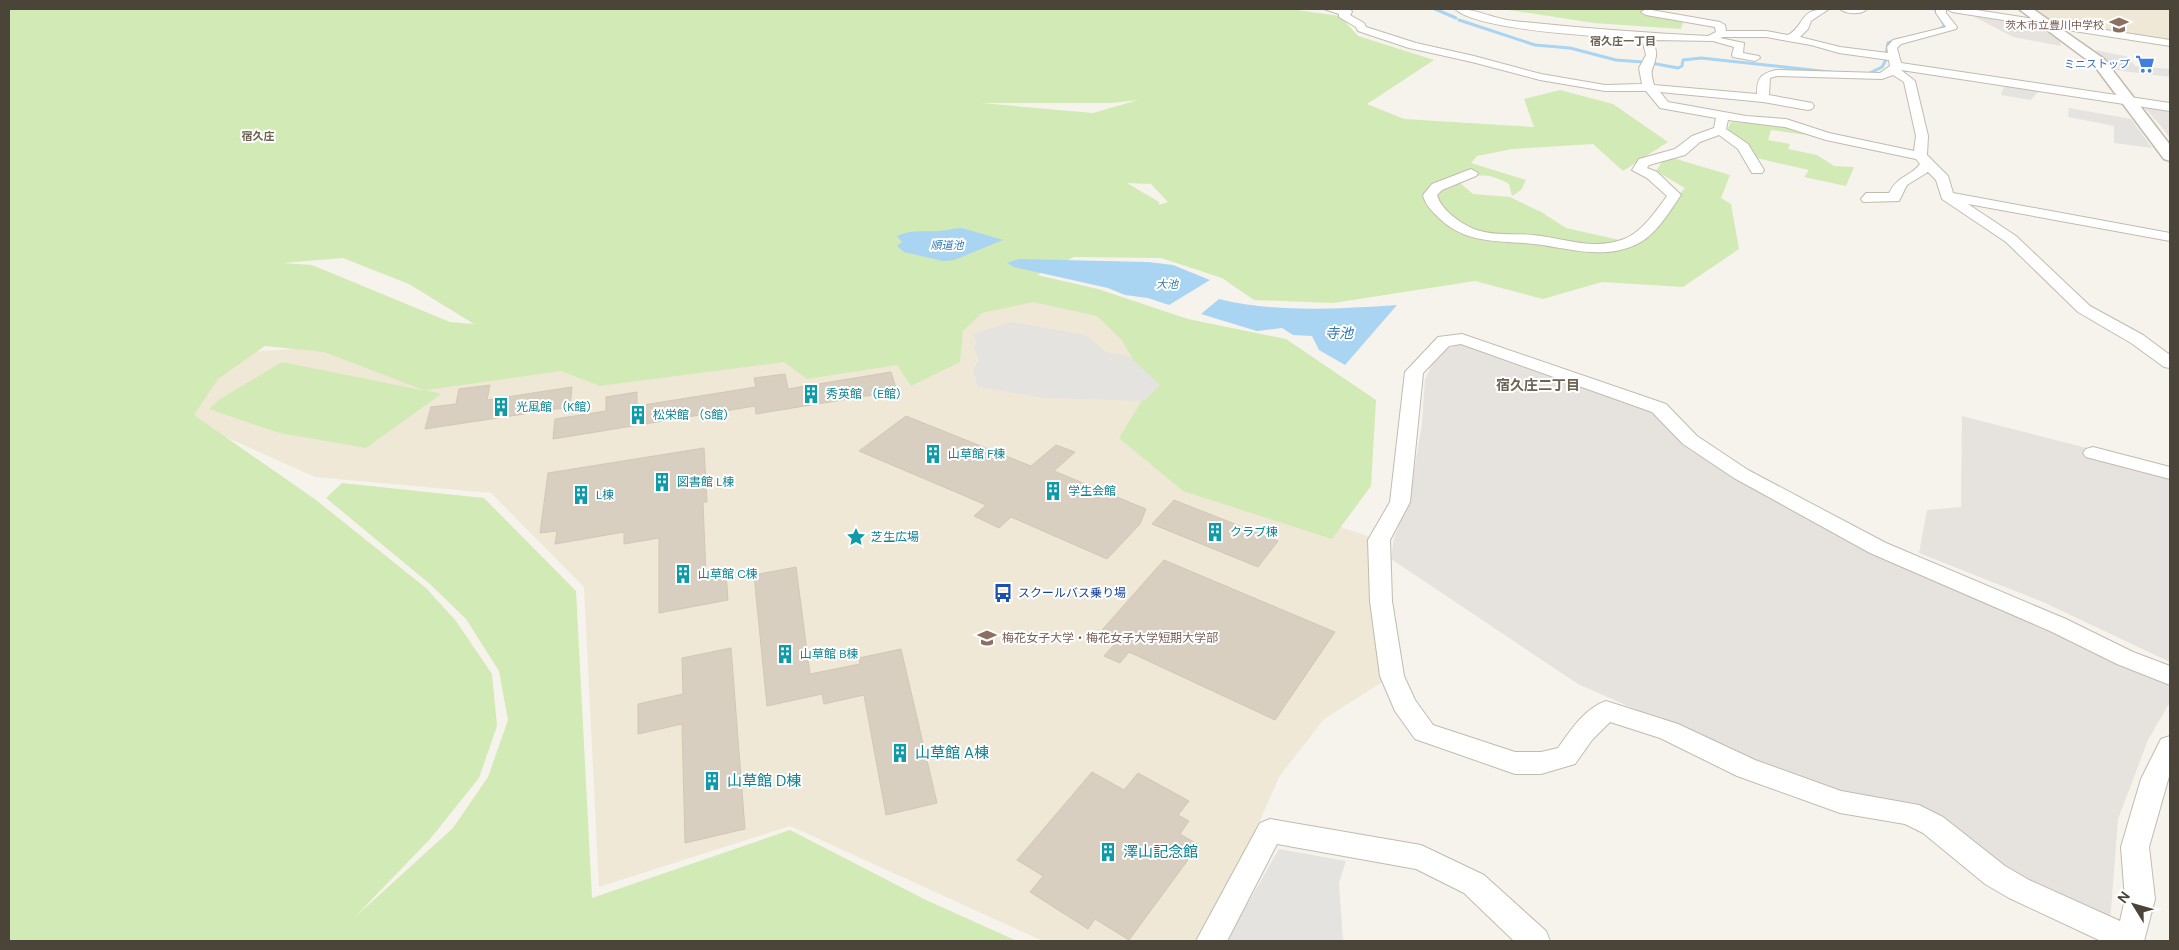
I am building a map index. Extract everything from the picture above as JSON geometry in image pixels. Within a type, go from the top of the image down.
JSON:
[{"type":"street","points":[[1329,9],[1347,12],[1343,15],[1367,31],[1413,46],[1474,59],[1540,78],[1596,87],[1651,89],[1764,98],[1808,106]]},
{"type":"street","points":[[1460,9],[1496,22],[1510,24],[1647,36],[1709,38],[1740,45],[1737,55],[1755,58]]},
{"type":"street","points":[[1790,38],[1806,28],[1806,19],[1824,9]]},
{"type":"street","points":[[1845,9],[1861,10]]},
{"type":"street","points":[[1868,199],[1871,196],[1894,198],[1901,184],[1921,172],[1924,160],[1922,136],[1908,81],[1894,64],[1894,43],[1952,27],[1941,13],[1941,9]]},
{"type":"street","points":[[1952,9],[2170,43]]},
{"type":"street","points":[[2025,9],[2049,24],[2099,62],[2170,156]]},
{"type":"street","points":[[1646,12],[1720,25],[1721,34]]},
{"type":"street","points":[[1709,38],[1721,34],[1766,34],[1790,38],[1894,64],[2170,106]]},
{"type":"street","points":[[1647,36],[1651,55],[1644,70],[1651,89],[1664,105],[1721,123],[1786,123],[1826,136],[1924,160],[1943,179],[1947,196],[2010,239],[2084,309],[2137,339],[2170,363]]},
{"type":"street","points":[[1764,98],[1763,80],[1766,76],[1776,73],[1882,76],[1894,64]]},
{"type":"street","points":[[1721,123],[1743,147],[1757,170]]},
{"type":"street","points":[[1471,173],[1437,187],[1430,196],[1431,202],[1447,218],[1463,229],[1486,238],[1530,239],[1568,247],[1608,249],[1632,241],[1674,195],[1652,175],[1639,170],[1642,164],[1648,160],[1680,152],[1721,123]]},
{"type":"street","points":[[1947,196],[2170,237]]},
{"type":"street","points":[[2170,676],[2125,658],[2058,625],[1878,548],[1741,474],[1690,440],[1658,408],[1462,339],[1444,341],[1414,372],[1400,502],[1379,540],[1381,600],[1392,676],[1404,704],[1424,732],[1514,763],[1541,763],[1566,757],[1583,733],[1606,711],[1669,732],[1746,768],[1840,802],[1909,813],[1933,825],[1995,875],[2019,889],[2130,940],[2140,899],[2135,847],[2154,779],[2170,746]]},
{"type":"street","points":[[2093,453],[2170,473]]},
{"type":"street","points":[[1211,941],[1270,830],[1421,857],[1474,884],[1534,941]]},
{"type":"shaded area","name":"茨木市立豊川中学校","points":[[2034,9],[2170,9],[2170,42],[2057,24]]},
{"type":"shaded area","points":[[1973,16],[2041,26],[2059,38],[2061,46],[2013,37]]},
{"type":"shaded area","points":[[2095,50],[2129,57],[2135,66],[2170,69],[2170,77],[2115,70]]},
{"type":"shaded area","points":[[2005,83],[2040,89],[2031,100],[2001,95]]},
{"type":"shaded area","points":[[2143,106],[2170,110],[2170,138],[2160,125]]},
{"type":"shaded area","points":[[2069,108],[2131,119],[2152,148],[2114,143],[2114,126],[2068,117]]},
{"type":"shaded area","name":"梅花女子大学・梅花女子大学短期大学部","points":[[1013,296],[1105,313],[1208,385],[1178,472],[1379,540],[1392,676],[1324,719],[1279,777],[1255,832],[1195,941],[1043,941],[790,826],[599,887],[584,587],[491,493],[315,477],[163,409],[252,352]]},
{"type":"shaded area","points":[[1012,322],[1086,335],[1106,352],[1129,356],[1160,385],[1144,401],[1046,398],[978,387],[973,370],[979,360],[974,347],[977,340],[971,334]]},
{"type":"shaded area","points":[[1458,345],[1470,347],[1647,408],[1667,422],[1682,444],[1693,452],[1846,540],[1986,598],[2110,660],[2170,686],[2170,702],[2148,740],[2118,819],[2110,923],[2020,883],[1920,808],[1899,801],[1837,792],[1750,760],[1578,684],[1391,559],[1394,538],[1409,500],[1422,424],[1425,380],[1434,360],[1446,349]]},
{"type":"shaded area","points":[[1962,416],[2087,448],[2170,478],[2170,662],[2043,602],[1919,553],[1927,510],[1961,507]]},
{"type":"shaded area","points":[[1279,849],[1346,861],[1339,883],[1343,941],[1226,941]]},
{"type":"green space","points":[[9,9],[1289,9],[1340,16],[1358,36],[1434,60],[1367,104],[1404,119],[1534,127],[1524,99],[1560,90],[1613,104],[1668,142],[1623,171],[1593,144],[1512,149],[1477,156],[1471,163],[1526,180],[1521,190],[1512,196],[1509,184],[1490,176],[1473,177],[1460,183],[1473,194],[1510,197],[1541,212],[1566,228],[1633,243],[1685,188],[1656,171],[1666,156],[1730,175],[1721,198],[1731,204],[1739,249],[1683,287],[1602,282],[1543,299],[1475,281],[1333,303],[1254,300],[1222,278],[1161,258],[1074,257],[1037,275],[1098,289],[1188,319],[1286,339],[1376,400],[1371,486],[1332,539],[1183,491],[1119,438],[1149,389],[1122,340],[1097,316],[1033,302],[982,313],[963,331],[960,362],[911,386],[897,365],[807,379],[784,362],[600,386],[561,371],[426,390],[441,394],[366,448],[280,433],[209,409],[220,399],[282,362],[426,391],[324,352],[265,346],[218,379],[194,415],[316,500],[426,588],[456,621],[492,674],[497,726],[479,778],[430,839],[354,918],[453,828],[488,777],[508,720],[499,671],[466,619],[431,585],[326,498],[342,483],[484,498],[576,591],[592,898],[790,830],[926,900],[1017,941],[9,941]],"holes":[[[1138,100],[1093,113],[981,103],[1112,103]],[[1127,183],[1151,184],[1168,202],[1159,205],[1159,202]],[[343,258],[409,284],[474,324],[450,322],[312,265],[283,263]]]},
{"type":"green space","points":[[1502,9],[1647,9],[1644,11],[1684,20],[1681,29],[1594,23]]},
{"type":"green space","points":[[1731,122],[1782,125],[1806,135],[1771,130],[1768,140],[1790,144],[1788,149],[1817,155],[1834,166],[1854,167],[1846,186],[1804,177],[1809,170],[1752,157],[1726,132]]},
{"type":"water","name":"順道池","points":[[962,228],[1003,240],[954,260],[943,261],[904,252],[897,246],[902,242],[897,236],[907,232]]},
{"type":"water","name":"大池","points":[[1019,259],[1148,262],[1173,265],[1210,280],[1169,305],[1148,298],[1125,295],[1108,288],[1014,267],[1007,263]]},
{"type":"water","name":"寺池","points":[[1219,299],[1263,306],[1307,309],[1397,305],[1345,365],[1319,350],[1312,336],[1293,335],[1282,328],[1257,331],[1201,314]]},
{"type":"building","points":[[891,372],[897,391],[756,414],[755,406],[553,439],[555,419],[606,411],[606,397],[637,392],[637,406],[756,387],[754,378],[785,374],[788,389]]},
{"type":"building","name":"光風館 （K館）","points":[[490,385],[487,400],[572,387],[570,407],[425,429],[431,407],[456,404],[459,389]]},
{"type":"building","points":[[906,416],[1031,466],[1056,445],[1075,452],[1054,471],[1146,509],[1140,524],[1107,559],[1011,517],[999,528],[974,516],[986,505],[859,451]]},
{"type":"building","points":[[704,448],[707,502],[703,502],[706,576],[726,573],[728,600],[659,613],[659,538],[624,544],[624,532],[555,544],[557,531],[540,533],[548,473]]},
{"type":"building","name":"クラブ棟","points":[[1174,500],[1278,541],[1258,567],[1152,524]]},
{"type":"building","points":[[1164,560],[1335,632],[1275,720],[1129,652],[1120,663],[1104,656],[1120,638],[1102,630]]},
{"type":"building","points":[[796,567],[810,674],[860,664],[859,658],[901,649],[937,803],[886,815],[864,695],[824,704],[822,694],[767,706],[754,575]]},
{"type":"building","name":"山草館 D棟","points":[[731,648],[745,829],[685,843],[682,724],[638,734],[638,704],[683,694],[682,658]]},
{"type":"building","name":"澤山記念館","points":[[1092,772],[1124,790],[1138,773],[1189,801],[1178,815],[1189,821],[1180,834],[1199,845],[1129,940],[1095,919],[1088,929],[1030,892],[1043,876],[1017,860]]},
{"type":"waterway","points":[[1435,9],[1456,18]]},
{"type":"waterway","points":[[1935,9],[1945,26],[1938,30]]},
{"type":"waterway","points":[[1459,20],[1535,45],[1570,48],[1616,60],[1643,62]]},
{"type":"waterway","points":[[1886,55],[1888,43],[1899,39]]},
{"type":"waterway","points":[[1651,63],[1678,68],[1682,66],[1683,60],[1701,58],[1839,73]]},
{"type":"waterway","points":[[1866,75],[1882,67],[1887,58]]},
{"type":"place","name":"茨木市立豊川中学校","points":[[2119,25]]},
{"type":"place","name":"ミニストップ","points":[[2145,64]]},
{"type":"place","name":"秀英館 （E館）","points":[[811,394]]},
{"type":"place","name":"光風館 （K館）","points":[[501,407]]},
{"type":"place","name":"松栄館 （S館）","points":[[638,415]]},
{"type":"place","name":"山草館 F棟","points":[[933,454]]},
{"type":"place","name":"図書館 L棟","points":[[662,482]]},
{"type":"place","name":"学生会館","points":[[1053,491]]},
{"type":"place","name":"L棟","points":[[581,495]]},
{"type":"place","name":"クラブ棟","points":[[1215,532]]},
{"type":"place","name":"芝生広場","points":[[856,537]]},
{"type":"place","name":"山草館 C棟","points":[[683,574]]},
{"type":"place","name":"スクールバス乗り場","points":[[1003,593]]},
{"type":"place","name":"梅花女子大学・梅花女子大学短期大学部","points":[[987,638]]},
{"type":"place","name":"山草館 B棟","points":[[785,654]]},
{"type":"place","name":"山草館 A棟","points":[[900,753]]},
{"type":"place","name":"山草館 D棟","points":[[712,781]]},
{"type":"place","name":"澤山記念館","points":[[1108,852]]},
{"type":"district","name":"宿久庄一丁目","points":[[1623,41]]},
{"type":"district","name":"宿久庄","points":[[258,136]]},
{"type":"district","name":"宿久庄二丁目","points":[[1538,385]]}]
